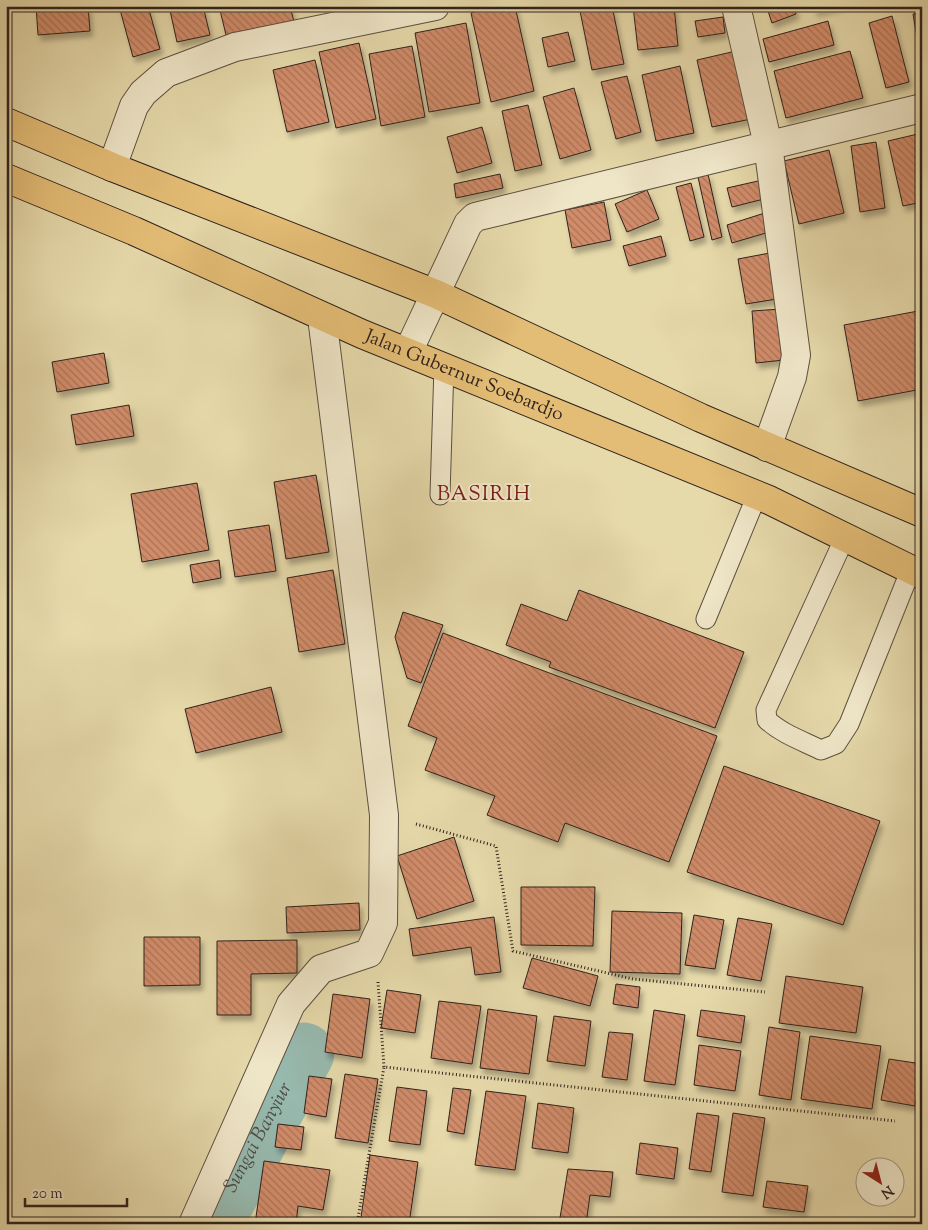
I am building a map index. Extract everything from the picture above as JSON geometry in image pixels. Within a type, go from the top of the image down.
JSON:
[{"type":"highway","points":[[6,122],[112,167],[436,294],[767,448],[922,513]]},
{"type":"highway","name":"Jalan Gubernur Soebardjo","points":[[6,178],[134,231],[322,317],[757,495],[917,572]]},
{"type":"street","points":[[112,167],[134,106],[143,92],[166,73],[235,47],[435,6]]},
{"type":"street","points":[[736,6],[768,146],[796,355],[792,377],[767,448]]},
{"type":"street","points":[[408,352],[468,224],[475,217],[922,108]]},
{"type":"street","points":[[193,1224],[291,1004],[321,969],[369,953],[383,923],[384,816],[322,317]]},
{"type":"lane","points":[[440,495],[444,366]]},
{"type":"lane","points":[[706,619],[757,495]]},
{"type":"lane","points":[[845,537],[766,710],[766,720],[775,728],[821,750],[836,744],[850,724],[917,572]]},
{"type":"path","points":[[384,816],[496,846],[513,951],[633,980],[765,992]]},
{"type":"path","points":[[356,1224],[384,1067],[377,969],[369,953]]},
{"type":"path","points":[[384,1067],[895,1121]]},
{"type":"building","points":[[36,6],[88,6],[90,31],[38,35]]},
{"type":"building","points":[[119,6],[148,6],[160,49],[133,57]]},
{"type":"building","points":[[169,6],[203,6],[210,35],[177,42]]},
{"type":"building","points":[[219,6],[290,6],[294,22],[227,39]]},
{"type":"building","points":[[499,6],[515,6],[534,91],[491,102],[471,13]]},
{"type":"building","points":[[579,6],[612,6],[624,64],[592,70]]},
{"type":"building","points":[[633,6],[674,6],[678,46],[638,50]]},
{"type":"building","points":[[780,6],[794,6],[796,14],[772,23],[768,11]]},
{"type":"building","points":[[814,6],[841,6],[814,11]]},
{"type":"building","points":[[922,13],[922,68],[913,14]]},
{"type":"building","points":[[892,16],[909,82],[886,88],[869,23]]},
{"type":"building","points":[[723,17],[725,33],[698,37],[695,21]]},
{"type":"building","points":[[828,21],[834,45],[769,62],[763,39]]},
{"type":"building","points":[[466,23],[480,103],[429,112],[415,33]]},
{"type":"building","points":[[568,32],[575,61],[548,67],[542,38]]},
{"type":"building","points":[[359,43],[376,119],[336,128],[319,52]]},
{"type":"building","points":[[412,46],[425,117],[381,126],[369,54]]},
{"type":"building","points":[[736,51],[751,119],[712,127],[697,60]]},
{"type":"building","points":[[850,51],[863,98],[786,118],[774,71]]},
{"type":"building","points":[[315,60],[329,122],[287,132],[273,70]]},
{"type":"building","points":[[680,66],[694,133],[656,141],[642,75]]},
{"type":"building","points":[[627,76],[641,132],[616,139],[601,82]]},
{"type":"building","points":[[574,88],[591,150],[560,159],[543,97]]},
{"type":"building","points":[[528,105],[542,165],[515,171],[502,111]]},
{"type":"building","points":[[482,127],[492,163],[457,173],[447,137]]},
{"type":"building","points":[[922,133],[922,202],[903,206],[888,141]]},
{"type":"building","points":[[876,142],[885,208],[860,212],[851,146]]},
{"type":"building","points":[[829,150],[844,213],[799,224],[784,161]]},
{"type":"building","points":[[500,174],[503,188],[456,198],[454,184]]},
{"type":"building","points":[[708,174],[722,237],[712,240],[698,177]]},
{"type":"building","points":[[767,179],[772,197],[732,207],[727,188]]},
{"type":"building","points":[[691,183],[704,237],[690,241],[676,187]]},
{"type":"building","points":[[647,190],[659,219],[627,232],[615,204]]},
{"type":"building","points":[[604,202],[611,240],[572,248],[565,210]]},
{"type":"building","points":[[771,211],[776,230],[732,243],[727,225]]},
{"type":"building","points":[[661,236],[666,256],[629,266],[623,246]]},
{"type":"building","points":[[775,252],[783,298],[746,304],[738,259]]},
{"type":"building","points":[[781,309],[784,360],[756,363],[752,311]]},
{"type":"building","points":[[918,311],[922,332],[922,389],[858,401],[844,325]]},
{"type":"building","points":[[104,353],[109,383],[57,392],[52,362]]},
{"type":"building","points":[[129,405],[134,436],[76,445],[71,415]]},
{"type":"building","points":[[316,475],[329,552],[286,559],[274,482]]},
{"type":"building","points":[[197,483],[209,550],[142,562],[131,494]]},
{"type":"building","points":[[269,525],[276,571],[235,577],[228,531]]},
{"type":"building","points":[[219,560],[221,578],[193,583],[190,565]]},
{"type":"building","points":[[333,570],[345,644],[299,652],[287,578]]},
{"type":"building","points":[[579,590],[744,652],[715,728],[549,667],[551,662],[506,645],[521,604],[567,621]]},
{"type":"building","points":[[403,612],[443,625],[421,683],[407,678],[395,637]]},
{"type":"building","points":[[443,633],[717,736],[669,862],[565,823],[558,842],[487,815],[495,796],[425,770],[437,738],[408,726]]},
{"type":"building","points":[[271,687],[282,732],[196,753],[185,709]]},
{"type":"building","points":[[724,766],[880,821],[843,925],[687,872]]},
{"type":"building","points":[[454,837],[474,901],[417,919],[397,856]]},
{"type":"building","points":[[521,887],[595,887],[593,946],[521,945]]},
{"type":"building","points":[[359,903],[360,930],[287,933],[286,907]]},
{"type":"building","points":[[612,911],[682,913],[680,974],[610,972]]},
{"type":"building","points":[[694,915],[724,920],[715,969],[685,965]]},
{"type":"building","points":[[494,917],[501,972],[475,975],[471,947],[413,956],[409,929]]},
{"type":"building","points":[[738,918],[772,924],[761,981],[727,975]]},
{"type":"building","points":[[144,937],[200,937],[200,985],[144,986]]},
{"type":"building","points":[[297,940],[297,973],[251,974],[251,1015],[217,1015],[217,941]]},
{"type":"building","points":[[532,958],[598,976],[590,1006],[523,988]]},
{"type":"building","points":[[786,976],[863,987],[856,1033],[779,1023]]},
{"type":"building","points":[[616,984],[640,987],[638,1008],[613,1004]]},
{"type":"building","points":[[387,990],[421,995],[415,1033],[381,1028]]},
{"type":"building","points":[[333,994],[370,999],[362,1058],[325,1052]]},
{"type":"building","points":[[439,1001],[481,1006],[472,1064],[431,1058]]},
{"type":"building","points":[[488,1009],[537,1016],[529,1074],[480,1068]]},
{"type":"building","points":[[654,1010],[685,1015],[675,1085],[644,1081]]},
{"type":"building","points":[[701,1010],[745,1016],[741,1043],[697,1036]]},
{"type":"building","points":[[554,1016],[591,1021],[585,1066],[547,1061]]},
{"type":"building","points":[[769,1027],[800,1032],[791,1100],[759,1095]]},
{"type":"building","points":[[609,1032],[633,1034],[627,1080],[602,1077]]},
{"type":"building","points":[[810,1036],[881,1046],[872,1109],[801,1099]]},
{"type":"building","points":[[699,1045],[741,1051],[735,1091],[694,1085]]},
{"type":"building","points":[[889,1059],[922,1064],[915,1106],[881,1100]]},
{"type":"building","points":[[345,1074],[378,1079],[368,1143],[335,1138]]},
{"type":"building","points":[[309,1076],[332,1079],[326,1117],[304,1113]]},
{"type":"building","points":[[397,1087],[427,1091],[420,1145],[389,1141]]},
{"type":"building","points":[[453,1088],[471,1090],[464,1134],[447,1131]]},
{"type":"building","points":[[486,1091],[526,1096],[515,1170],[475,1165]]},
{"type":"building","points":[[538,1103],[574,1108],[568,1153],[532,1148]]},
{"type":"building","points":[[697,1113],[719,1116],[711,1172],[689,1169]]},
{"type":"building","points":[[733,1113],[765,1118],[753,1196],[722,1192]]},
{"type":"building","points":[[278,1124],[304,1127],[301,1150],[275,1147]]},
{"type":"building","points":[[640,1143],[678,1148],[674,1179],[636,1174]]},
{"type":"building","points":[[370,1155],[418,1162],[409,1224],[360,1224]]},
{"type":"building","points":[[264,1161],[330,1170],[323,1210],[298,1206],[296,1224],[255,1224]]},
{"type":"building","points":[[568,1169],[613,1172],[610,1197],[590,1195],[586,1224],[559,1224]]},
{"type":"building","points":[[767,1181],[808,1186],[804,1212],[763,1207]]},
{"type":"waterway","name":"Sungai Banyiur","points":[[212,1224],[304,1053]]},
{"type":"district","name":"BASIRIH","points":[[484,495]]}]
